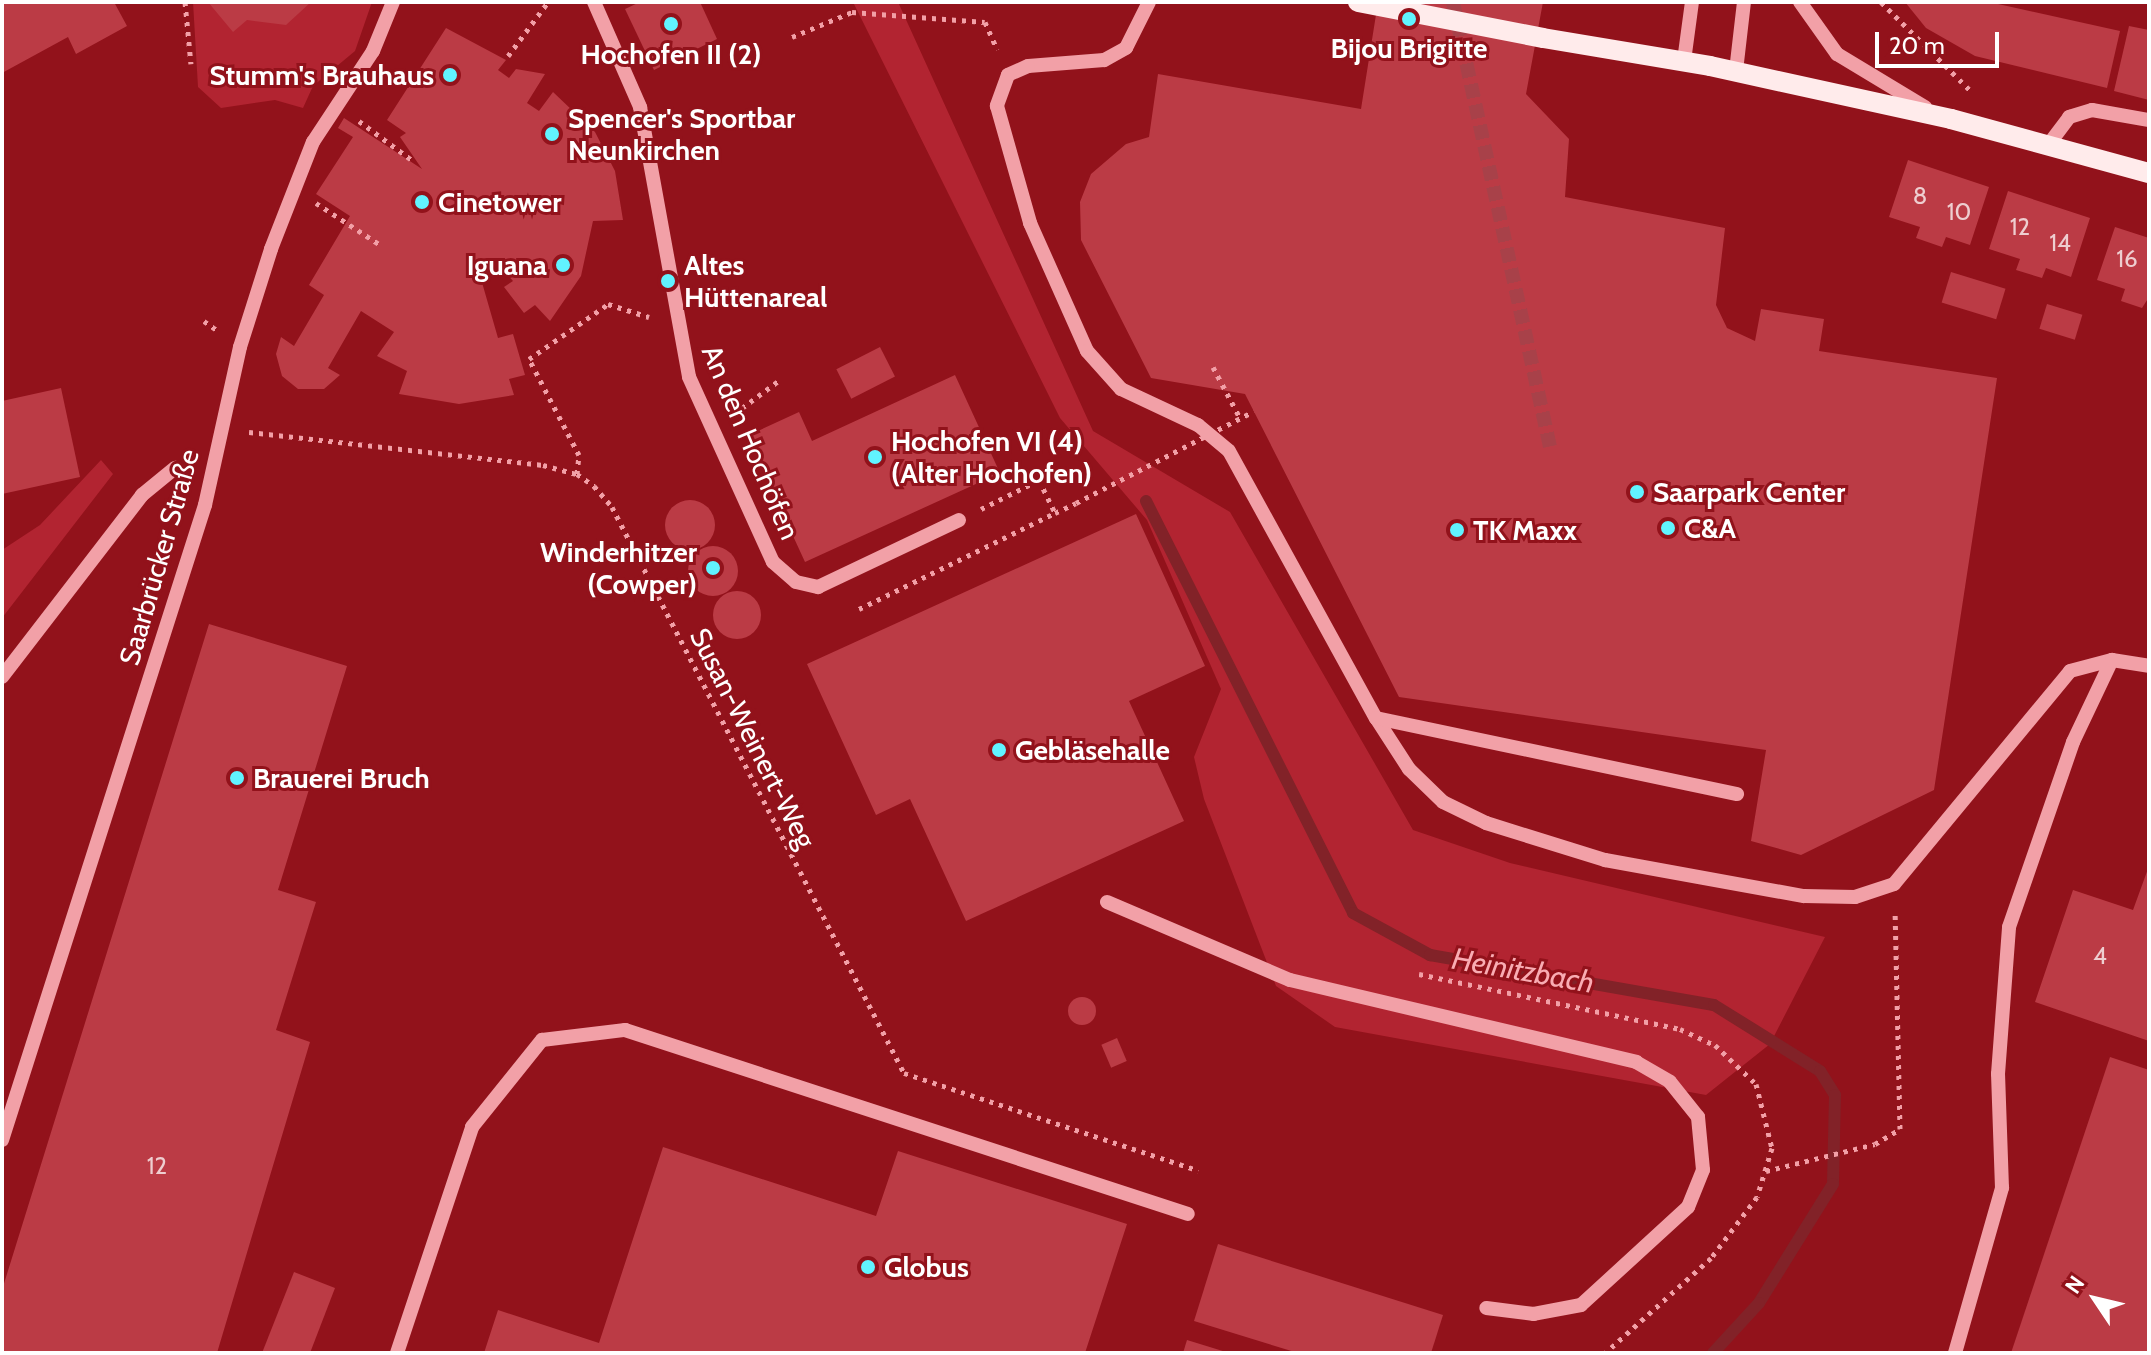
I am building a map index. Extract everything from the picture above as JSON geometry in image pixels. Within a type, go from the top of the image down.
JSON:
[{"type":"main road","points":[[1358,2],[1736,71],[1951,119],[2149,173]]},
{"type":"street","name":"Saarbrücker Straße","points":[[2,1140],[205,505],[240,347],[292,187],[336,103],[373,51],[393,2]]},
{"type":"street","name":"An den Hochöfen","points":[[594,2],[640,107],[678,328],[712,431],[773,562],[796,582],[818,587],[959,520]]},
{"type":"street","points":[[1149,2],[1126,48],[1104,60],[1028,66],[1008,75],[997,106],[1030,223],[1087,351],[1121,389],[1198,425],[1229,451],[1376,718],[1409,769],[1434,794],[1486,823],[1605,860],[1804,896],[1855,897],[1894,884],[2070,671],[2112,660],[2149,666]]},
{"type":"street","points":[[1684,61],[1692,2]]},
{"type":"street","points":[[1736,71],[1744,2]]},
{"type":"street","points":[[1800,2],[1837,54],[1884,87],[1951,119]]},
{"type":"street","points":[[2049,144],[2069,117],[2092,110],[2149,120]]},
{"type":"street","points":[[2,677],[142,495],[175,468]]},
{"type":"street","points":[[1955,1353],[2002,1188],[1998,1074],[2009,927],[2073,742],[2112,660]]},
{"type":"street","points":[[1376,718],[1737,794]]},
{"type":"street","points":[[1107,902],[1290,980],[1636,1062],[1670,1082],[1698,1117],[1703,1170],[1688,1207],[1581,1305],[1534,1314],[1486,1308]]},
{"type":"street","points":[[397,1353],[472,1127],[542,1040],[625,1030],[1188,1214]]},
{"type":"path","points":[[185,2],[191,64]]},
{"type":"path","points":[[508,56],[548,2]]},
{"type":"path","points":[[1881,2],[1979,98]]},
{"type":"path","points":[[792,37],[852,12],[985,22],[1008,75]]},
{"type":"path","points":[[336,103],[413,161]]},
{"type":"path","points":[[292,187],[382,246]]},
{"type":"path","points":[[223,429],[577,474],[579,455],[529,359],[608,304],[678,328]]},
{"type":"path","points":[[1213,367],[1240,418]]},
{"type":"path","points":[[712,431],[781,379]]},
{"type":"path","points":[[859,609],[1076,503],[1254,411]]},
{"type":"path","name":"Susan-Weinert-Weg","points":[[577,474],[612,507],[904,1073],[1198,1170]]},
{"type":"path","points":[[959,520],[1039,480],[1055,513]]},
{"type":"path","points":[[1765,1171],[1875,1144],[1900,1129],[1894,884]]},
{"type":"path","points":[[1419,974],[1680,1029],[1715,1045],[1756,1084],[1772,1148],[1757,1197],[1711,1258],[1605,1353]]},
{"type":"shaded area","points":[[193,2],[372,2],[355,51],[313,86],[303,108],[275,100],[221,108],[198,87]]},
{"type":"shaded area","points":[[853,2],[898,2],[1093,431],[1230,512],[1413,830],[1510,863],[1825,937],[1770,1044],[1706,1095],[1335,1027],[1276,986],[1204,799],[1194,757],[1221,689],[1147,520],[1060,418]]},
{"type":"shaded area","points":[[101,460],[113,474],[2,618],[2,550],[40,525]]},
{"type":"building","points":[[2,2],[114,2],[127,26],[76,54],[68,37],[2,73]]},
{"type":"building","points":[[208,2],[311,2],[286,25],[247,20],[233,32]]},
{"type":"building","name":"Hochofen II (2)","points":[[640,2],[700,2],[717,39],[654,70],[625,9]]},
{"type":"building","name":"Saarpark Center","points":[[1378,2],[1543,2],[1526,94],[1569,139],[1565,197],[1725,228],[1716,305],[1727,328],[1755,341],[1761,309],[1824,319],[1819,351],[1997,378],[1934,790],[1801,855],[1751,841],[1766,750],[1399,697],[1245,394],[1151,378],[1081,240],[1080,202],[1091,174],[1126,144],[1149,137],[1158,74],[1361,109]]},
{"type":"building","points":[[1905,2],[1989,2],[2120,31],[2107,88],[1975,56],[1926,28]]},
{"type":"building","points":[[2129,26],[2149,30],[2149,100],[2114,91]]},
{"type":"building","points":[[446,28],[506,60],[498,70],[509,78],[516,69],[545,74],[527,103],[539,111],[553,92],[595,132],[615,171],[623,220],[593,221],[581,276],[550,321],[535,305],[524,313],[504,287],[513,281],[500,267],[481,279],[498,338],[513,334],[525,375],[509,379],[514,395],[459,404],[399,394],[407,371],[377,356],[394,332],[361,311],[328,368],[340,375],[324,389],[298,389],[282,376],[276,354],[281,337],[294,346],[324,295],[309,285],[350,216],[316,194],[353,137],[338,128],[344,118],[422,169],[400,137],[406,133],[387,120]]},
{"type":"building","points":[[1908,160],[1989,187],[1970,245],[1946,237],[1942,247],[1916,238],[1920,227],[1889,217]]},
{"type":"building","points":[[2008,191],[2090,218],[2071,277],[2046,268],[2042,278],[2016,270],[2020,259],[1989,249]]},
{"type":"building","points":[[2115,227],[2149,238],[2149,297],[2142,308],[2121,301],[2125,289],[2097,280]]},
{"type":"building","points":[[1951,272],[2006,289],[1996,319],[1942,303]]},
{"type":"building","points":[[2047,304],[2082,315],[2075,340],[2039,329]]},
{"type":"building","points":[[880,347],[895,376],[851,399],[836,369]]},
{"type":"building","name":"Hochofen VI (4) (Alter Hochofen)","points":[[955,375],[1000,473],[805,562],[747,436],[799,412],[812,441]]},
{"type":"building","points":[[61,388],[80,477],[2,494],[2,401]]},
{"type":"building","name":"Winderhitzer (Cowper)","points":[[690,500],[707,508],[715,525],[707,542],[690,550],[673,542],[665,525],[673,508]]},
{"type":"building","name":"Gebläsehalle","points":[[1136,514],[1205,666],[1129,701],[1184,821],[966,921],[910,799],[876,815],[807,664]]},
{"type":"building","name":"Winderhitzer (Cowper)","points":[[713,546],[730,554],[738,571],[730,588],[713,596],[696,588],[688,571],[696,554]]},
{"type":"building","name":"Winderhitzer (Cowper)","points":[[737,591],[746,592],[754,598],[760,606],[760,624],[754,632],[746,638],[737,639],[728,638],[720,632],[714,624],[713,615],[714,606],[720,598],[728,592]]},
{"type":"building","points":[[209,624],[347,666],[278,890],[316,902],[276,1030],[310,1042],[217,1353],[2,1353],[2,1290]]},
{"type":"building","points":[[2149,866],[2149,1041],[2035,1002],[2073,890],[2133,910]]},
{"type":"building","points":[[1082,997],[1092,1001],[1096,1011],[1092,1021],[1082,1025],[1072,1021],[1068,1011],[1072,1001]]},
{"type":"building","points":[[1117,1038],[1127,1061],[1111,1068],[1101,1045]]},
{"type":"building","points":[[2110,1057],[2149,1070],[2149,1353],[2011,1353]]},
{"type":"building","name":"Globus","points":[[663,1147],[876,1216],[898,1151],[1127,1224],[1085,1353],[484,1353],[498,1310],[599,1343]]},
{"type":"building","points":[[1218,1244],[1443,1315],[1431,1353],[1298,1353],[1194,1321]]},
{"type":"building","points":[[294,1272],[335,1288],[310,1353],[262,1353]]},
{"type":"building","points":[[1187,1340],[1226,1352],[1226,1353],[1183,1353]]},
{"type":"waterway","name":"Heinitzbach","points":[[1146,501],[1353,913],[1430,955],[1714,1005],[1820,1071],[1835,1095],[1833,1184],[1759,1303],[1713,1353]]},
{"type":"tunnel","points":[[1453,2],[1550,447]]},
{"type":"place","name":"Bijou Brigitte","points":[[1409,19]]},
{"type":"place","name":"Hochofen II (2)","points":[[671,24]]},
{"type":"place","name":"Stumm's Brauhaus","points":[[450,75]]},
{"type":"place","name":"Spencer's Sportbar Neunkirchen","points":[[552,134]]},
{"type":"place","name":"Cinetower","points":[[422,202]]},
{"type":"place","name":"Iguana","points":[[563,265]]},
{"type":"place","name":"Altes Hüttenareal","points":[[668,281]]},
{"type":"place","name":"Hochofen VI (4) (Alter Hochofen)","points":[[875,457]]},
{"type":"place","name":"Saarpark Center","points":[[1637,492]]},
{"type":"place","name":"C&A","points":[[1668,528]]},
{"type":"place","name":"TK Maxx","points":[[1457,530]]},
{"type":"place","name":"Winderhitzer (Cowper)","points":[[713,568]]},
{"type":"place","name":"Gebläsehalle","points":[[999,750]]},
{"type":"place","name":"Brauerei Bruch","points":[[237,778]]},
{"type":"place","name":"Globus","points":[[868,1267]]}]
